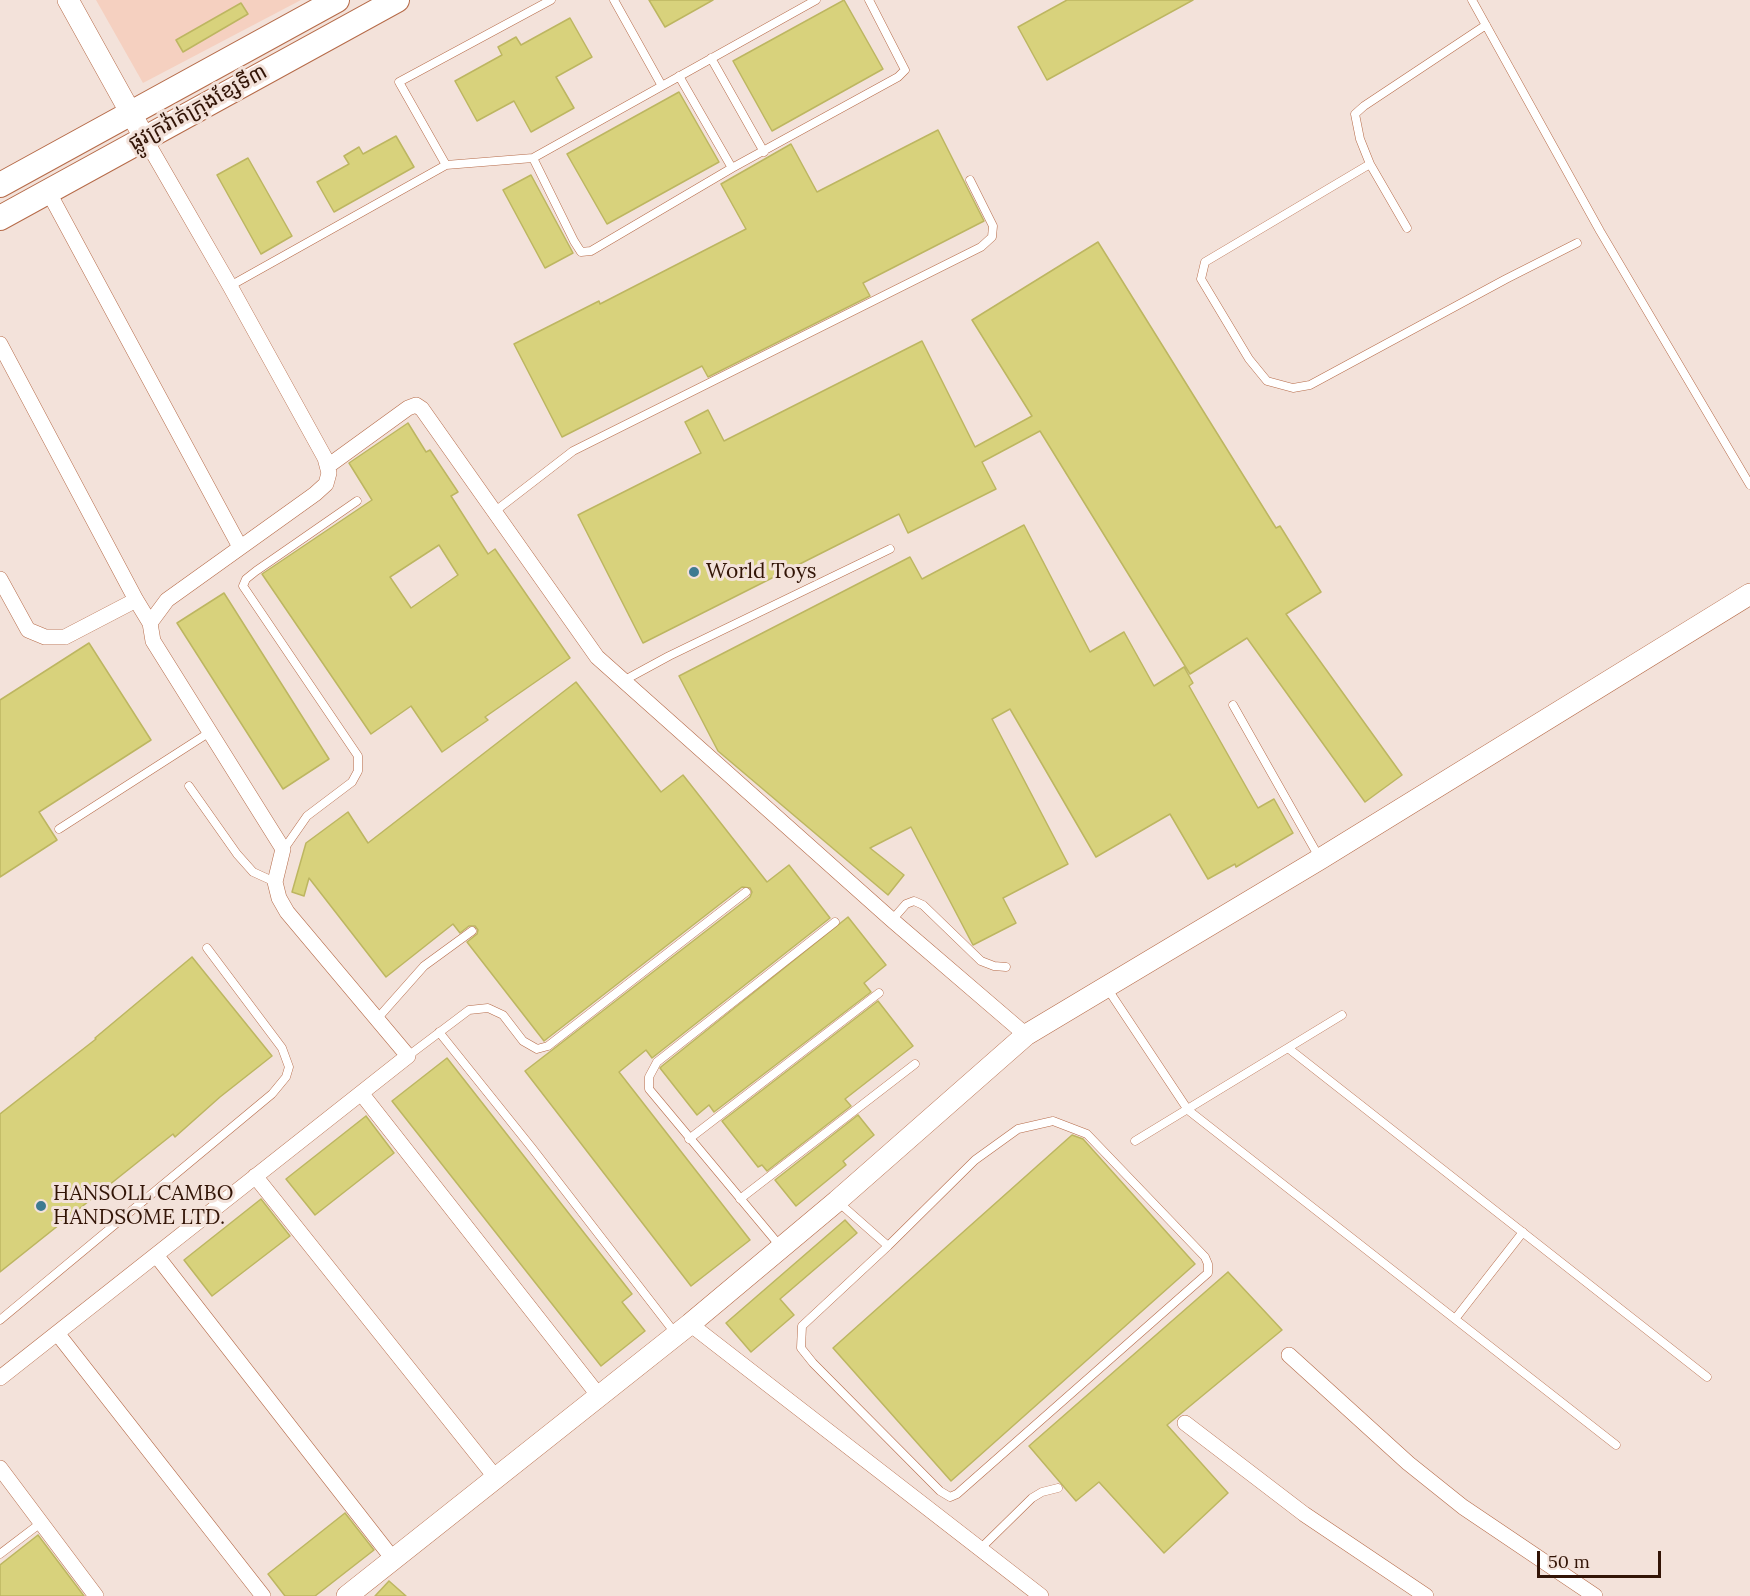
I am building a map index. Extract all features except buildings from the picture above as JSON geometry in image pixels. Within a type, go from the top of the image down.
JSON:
[{"type":"main road","name":"ផ្លូវក្រវ៉ាត់ក្រុងខ្សែទី៣","points":[[0,185],[337,0]]},
{"type":"main road","points":[[337,0],[350,26]]},
{"type":"main road","name":"ផ្លូវក្រវ៉ាត់ក្រុងខ្សែទី៣","points":[[0,218],[397,0]]},
{"type":"street","points":[[68,0],[130,113],[231,286],[328,466],[328,479],[321,489],[167,600],[150,623]]},
{"type":"street","points":[[48,191],[240,548]]},
{"type":"street","points":[[0,344],[150,623],[153,641],[283,849],[275,882],[279,898],[287,912],[408,1056],[0,1378]]},
{"type":"street","points":[[328,466],[408,408],[416,405],[423,409],[597,657],[892,920],[1026,1035]]},
{"type":"street","points":[[0,579],[28,630],[45,637],[65,637],[136,600]]},
{"type":"street","points":[[347,1596],[683,1330],[837,1201],[1026,1035],[1320,859],[1750,594]]},
{"type":"street","points":[[361,1093],[599,1396]]},
{"type":"street","points":[[255,1176],[496,1478]]},
{"type":"street","points":[[156,1255],[393,1559]]},
{"type":"street","points":[[683,1330],[1041,1596]]},
{"type":"street","points":[[57,1333],[263,1596]]},
{"type":"street","points":[[1289,1355],[1408,1463],[1463,1507],[1595,1596]]},
{"type":"street","points":[[1185,1423],[1304,1514],[1426,1596]]},
{"type":"street","points":[[0,1468],[96,1596]]},
{"type":"lane","points":[[446,165],[399,82],[551,0]]},
{"type":"lane","points":[[614,0],[662,86]]},
{"type":"lane","points":[[231,286],[446,165],[533,158],[816,0]]},
{"type":"lane","points":[[533,158],[573,241],[581,252],[591,251],[732,168],[765,152],[898,77],[905,70],[869,0]]},
{"type":"lane","points":[[1472,0],[1600,231],[1750,485]]},
{"type":"lane","points":[[1407,228],[1370,164],[1359,139],[1355,114],[1486,25]]},
{"type":"lane","points":[[711,58],[765,152]]},
{"type":"lane","points":[[679,76],[732,168]]},
{"type":"lane","points":[[1370,164],[1204,262],[1201,279],[1249,359],[1267,381],[1293,388],[1310,385],[1577,243]]},
{"type":"lane","points":[[494,512],[573,451],[981,247],[992,237],[993,226],[970,180]]},
{"type":"lane","points":[[283,849],[308,816],[352,782],[358,771],[358,756],[243,586],[246,579],[256,571],[357,501]]},
{"type":"lane","points":[[623,681],[669,656],[890,549]]},
{"type":"lane","points":[[1233,705],[1320,859]]},
{"type":"lane","points":[[59,829],[210,732]]},
{"type":"lane","points":[[189,786],[237,854],[253,872],[275,882]]},
{"type":"lane","points":[[408,1056],[469,1010],[488,1008],[503,1015],[523,1041],[537,1049],[548,1046],[746,892]]},
{"type":"lane","points":[[892,920],[906,904],[914,901],[923,905],[981,961],[994,966],[1006,967]]},
{"type":"lane","points":[[780,1248],[649,1089],[649,1077],[657,1062],[835,922]]},
{"type":"lane","points":[[377,1019],[424,966],[472,931]]},
{"type":"lane","points":[[0,1320],[272,1094],[286,1077],[289,1067],[282,1048],[207,948]]},
{"type":"lane","points":[[1107,987],[1188,1110],[1616,1445]]},
{"type":"lane","points":[[689,1139],[879,993]]},
{"type":"lane","points":[[1136,1141],[1342,1016]]},
{"type":"lane","points":[[438,1032],[683,1330]]},
{"type":"lane","points":[[1288,1048],[1707,1377]]},
{"type":"lane","points":[[740,1199],[915,1064]]},
{"type":"lane","points":[[1053,1121],[1087,1134],[1205,1257],[1208,1273],[966,1486],[950,1497],[940,1491],[813,1363],[801,1348],[802,1326],[888,1246],[975,1160],[1018,1129],[1053,1121]]},
{"type":"lane","points":[[837,1201],[888,1246]]},
{"type":"lane","points":[[1455,1319],[1523,1232]]},
{"type":"lane","points":[[980,1549],[1032,1498],[1042,1492],[1058,1488]]},
{"type":"lane","points":[[0,1554],[42,1522]]},
{"type":"shaded area","points":[[96,0],[301,0],[143,83]]},
{"type":"place","name":"World Toys","points":[[694,572]]},
{"type":"place","name":"HANSOLL CAMBO HANDSOME LTD.","points":[[41,1206]]}]
